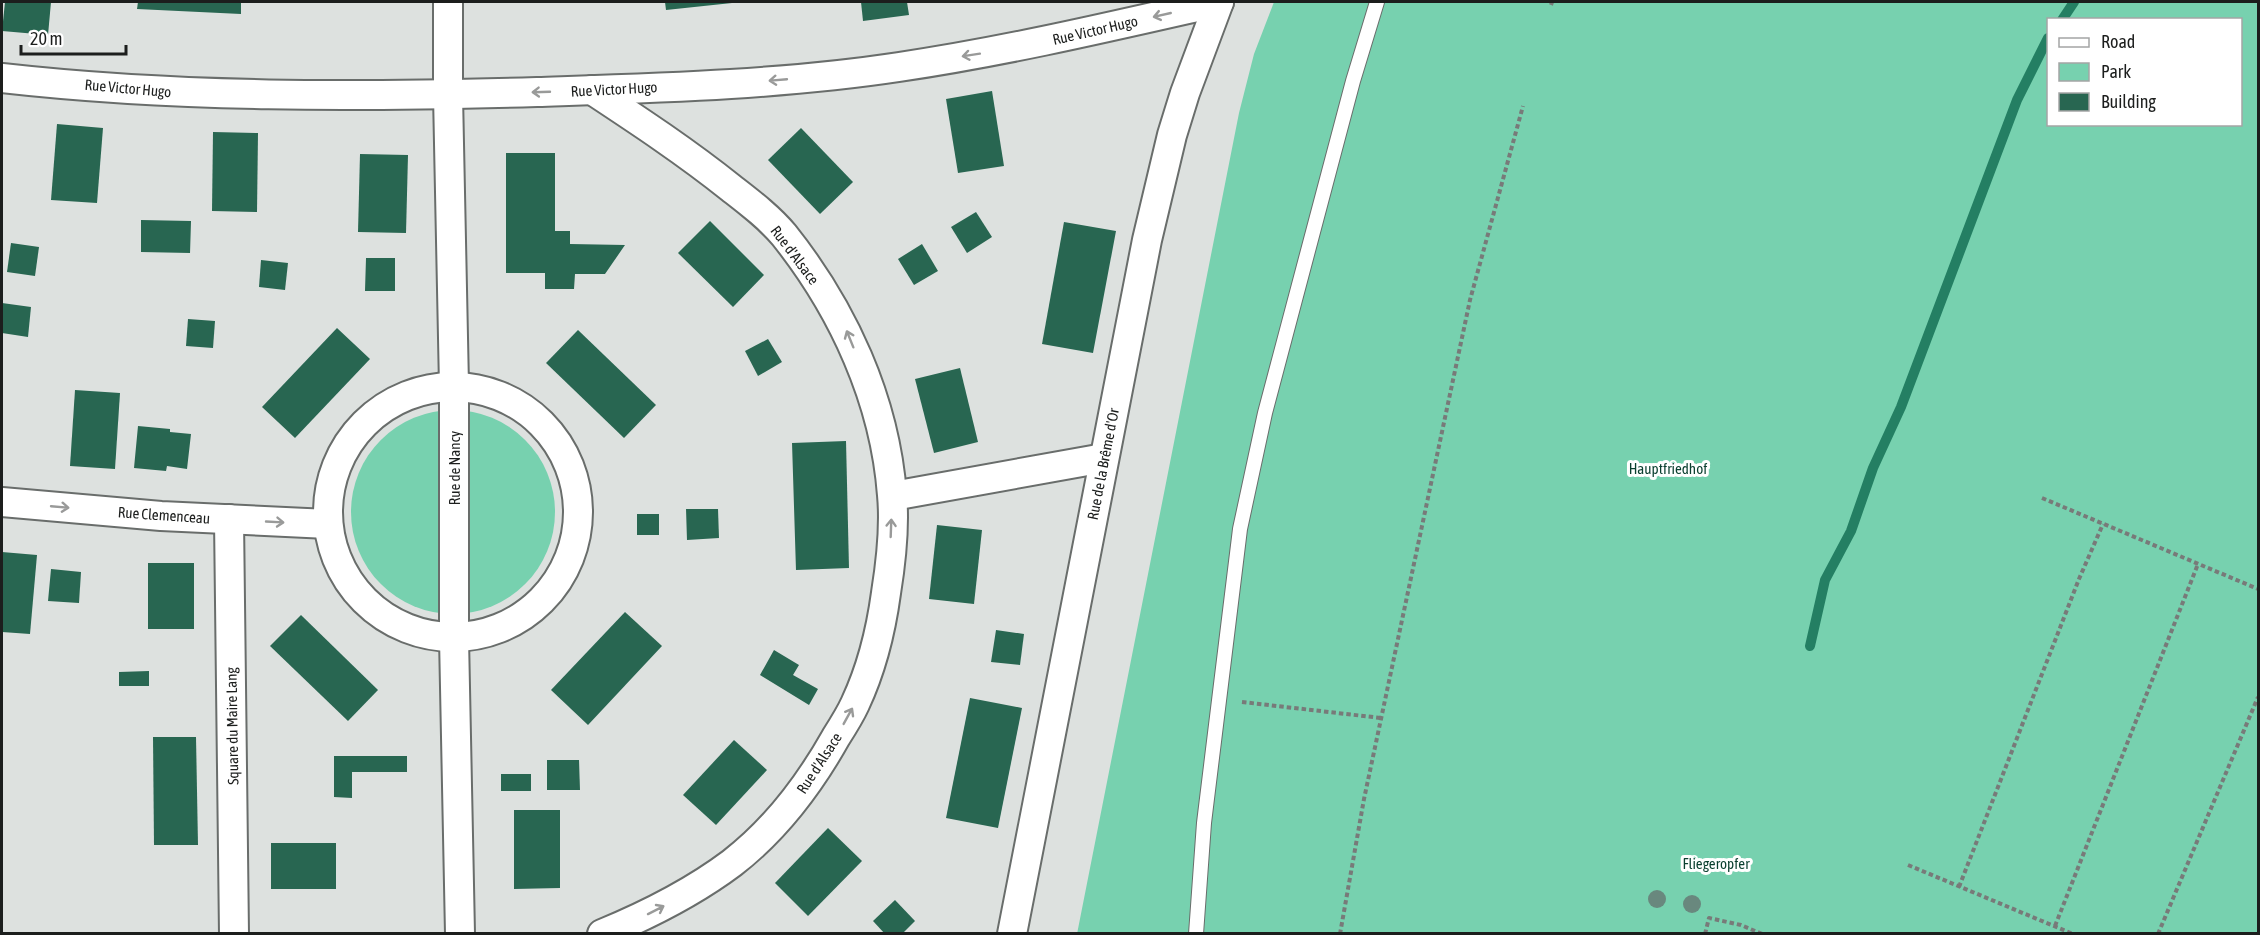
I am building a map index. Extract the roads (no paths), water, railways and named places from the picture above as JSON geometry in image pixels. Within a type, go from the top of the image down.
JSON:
[{"type":"street","name":"Rue de Nancy","points":[[448,2],[454,386],[454,638],[460,933]]},
{"type":"street","name":"Rue Victor Hugo","points":[[2,78],[184,93],[448,94],[592,90],[773,80],[897,68],[1018,48],[1219,2]]},
{"type":"street","name":"Rue de la Brême d'Or","points":[[1012,933],[1147,240],[1172,135],[1219,2]]},
{"type":"street","name":"Rue d'Alsace","points":[[592,90],[690,155],[753,205],[782,232],[846,329],[870,389],[886,447],[893,496],[890,565],[881,631],[856,702],[818,770],[781,817],[732,863],[678,899],[602,933]]},
{"type":"street","points":[[454,386],[492,392],[527,411],[555,438],[573,473],[579,512],[573,551],[555,586],[527,614],[493,632],[454,638],[417,633],[383,617],[376,611],[356,592],[336,560],[328,524],[329,489],[340,456],[360,427],[387,404],[419,391],[454,386]]},
{"type":"street","points":[[893,496],[1104,459]]},
{"type":"street","name":"Rue Clemenceau","points":[[2,502],[161,516],[328,524]]},
{"type":"street","name":"Square du Maire Lang","points":[[229,519],[234,933]]},
{"type":"lane","points":[[1196,933],[1204,823],[1240,529],[1265,413],[1353,81],[1377,2]]},
{"type":"waterway","points":[[2063,18],[2074,2]]},
{"type":"waterway","points":[[1810,646],[1825,580],[1851,531],[1873,468],[1901,407],[2017,100],[2047,40]]},
{"type":"park label","name":"Hauptfriedhof","points":[[1668,468]]},
{"type":"park label","name":"Fliegeropfer","points":[[1716,863]]}]
